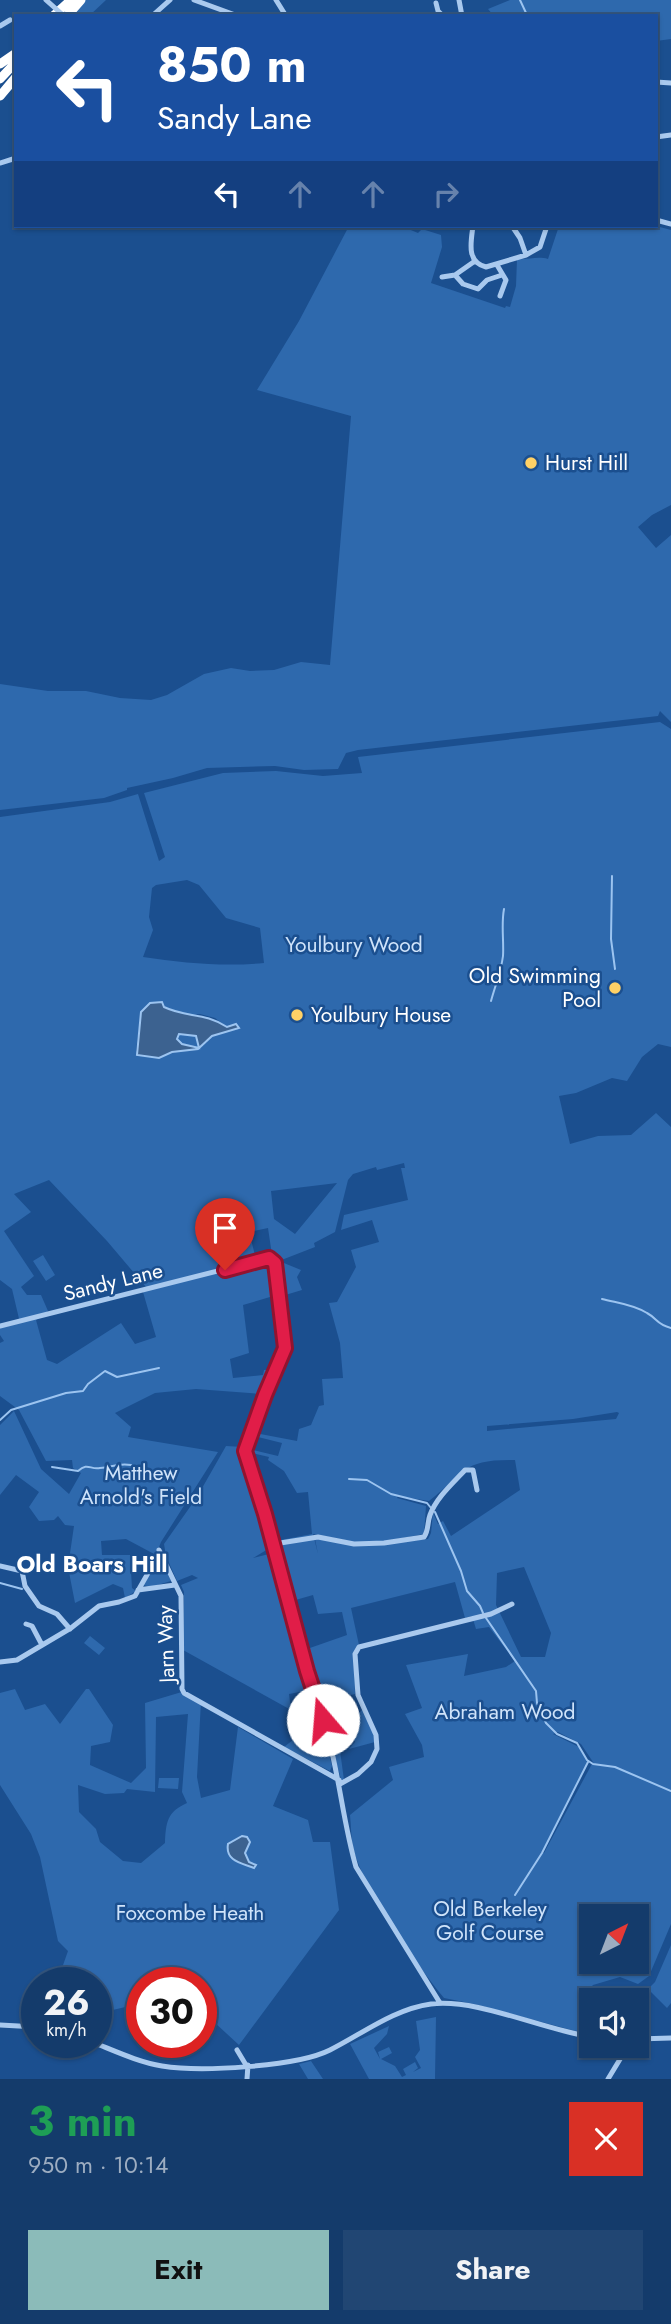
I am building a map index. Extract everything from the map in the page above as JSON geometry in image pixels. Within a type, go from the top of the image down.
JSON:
[{"type":"highway","points":[[58,14],[72,0]]},
{"type":"highway","points":[[68,14],[81,0]]},
{"type":"highway","points":[[0,79],[14,64]]},
{"type":"highway","points":[[0,88],[14,76]]},
{"type":"highway","points":[[0,96],[14,77]]},
{"type":"street","points":[[46,0],[64,14]]},
{"type":"street","points":[[154,14],[170,0]]},
{"type":"street","points":[[194,0],[232,14]]},
{"type":"street","points":[[436,3],[441,14]]},
{"type":"street","points":[[0,26],[10,20]]},
{"type":"street","points":[[473,228],[470,246],[475,261],[486,267],[523,256],[540,247],[546,228]]},
{"type":"street","points":[[513,228],[520,238],[523,256]]},
{"type":"street","points":[[442,277],[455,275],[475,261]]},
{"type":"street","points":[[497,265],[506,280],[500,296]]},
{"type":"street","points":[[455,275],[463,284],[478,289],[487,280],[502,275]]},
{"type":"street","name":"Sandy Lane","points":[[0,1326],[269,1258],[273,1260],[285,1348],[245,1451],[274,1544]]},
{"type":"street","points":[[440,2003],[356,1867],[350,1847],[340,1782],[274,1544],[318,1537],[354,1544],[424,1537],[429,1515],[438,1500],[465,1470],[473,1470],[478,1490]]},
{"type":"street","points":[[0,1662],[17,1660],[70,1629],[99,1606],[135,1596],[138,1590],[160,1551],[175,1585],[138,1590]]},
{"type":"street","points":[[0,1566],[24,1573],[25,1586],[39,1606],[57,1614],[70,1629]]},
{"type":"street","name":"Jarn Way","points":[[175,1585],[181,1597],[184,1693],[340,1782]]},
{"type":"street","points":[[340,1782],[358,1774],[370,1762],[377,1749],[376,1735],[358,1695],[355,1654],[359,1647],[491,1614],[512,1604]]},
{"type":"street","points":[[26,1624],[32,1626],[42,1645]]},
{"type":"street","points":[[112,2050],[162,2066],[200,2069],[302,2059],[317,2056],[401,2012],[440,2003],[479,2008],[579,2034]]},
{"type":"street","points":[[0,2025],[21,2026]]},
{"type":"street","points":[[649,2039],[671,2038]]},
{"type":"street","points":[[237,2050],[247,2065],[247,2079]]},
{"type":"street","points":[[608,2079],[621,2058]]},
{"type":"green space","points":[[85,0],[106,0],[91,14],[72,14]]},
{"type":"green space","points":[[510,0],[671,0],[671,39],[658,41],[658,14],[492,14],[488,9]]},
{"type":"green space","points":[[658,227],[671,230],[671,505],[652,515],[638,527],[656,548],[671,535],[671,722],[660,711],[658,716],[358,750],[346,753],[338,769],[304,770],[275,766],[207,768],[127,788],[104,798],[0,810],[0,684],[48,691],[86,691],[120,698],[151,700],[167,695],[204,674],[231,668],[250,671],[274,670],[301,662],[330,665],[351,416],[257,390],[299,321],[348,228],[406,228],[418,233],[422,229],[441,235],[442,247],[431,283],[505,308],[510,307],[516,286],[517,259],[548,259],[558,228]]},
{"type":"green space","points":[[660,722],[671,729],[671,1047],[658,1044],[642,1057],[627,1081],[612,1078],[576,1093],[559,1096],[570,1144],[598,1136],[631,1135],[656,1113],[671,1127],[671,1924],[649,1976],[638,1984],[620,1977],[590,1988],[579,1988],[579,2032],[444,1998],[405,1946],[379,1905],[353,1848],[350,1815],[393,1780],[389,1767],[424,1757],[422,1745],[405,1714],[422,1708],[406,1665],[468,1654],[464,1676],[506,1667],[515,1661],[489,1627],[476,1629],[472,1616],[465,1618],[455,1582],[351,1608],[359,1645],[354,1651],[355,1694],[333,1699],[344,1780],[341,1779],[308,1665],[302,1666],[310,1690],[289,1694],[291,1710],[183,1650],[184,1592],[181,1585],[198,1578],[192,1575],[177,1581],[164,1544],[197,1497],[226,1446],[243,1447],[273,1546],[253,1558],[269,1554],[276,1541],[312,1534],[308,1492],[297,1493],[284,1471],[268,1460],[269,1457],[248,1452],[249,1449],[278,1456],[282,1443],[254,1436],[255,1433],[297,1441],[299,1429],[311,1425],[319,1406],[324,1405],[322,1379],[343,1378],[340,1343],[329,1303],[337,1302],[356,1267],[351,1250],[379,1242],[372,1220],[341,1230],[344,1215],[408,1200],[401,1168],[405,1168],[404,1163],[353,1174],[348,1180],[335,1232],[314,1243],[315,1247],[279,1261],[301,1270],[297,1277],[302,1290],[282,1296],[276,1303],[270,1297],[243,1305],[249,1353],[230,1359],[233,1378],[263,1375],[264,1370],[274,1369],[262,1394],[196,1389],[155,1393],[115,1413],[131,1427],[128,1437],[218,1452],[161,1542],[156,1555],[126,1539],[101,1541],[102,1555],[130,1555],[132,1588],[136,1591],[125,1598],[123,1588],[113,1584],[75,1603],[68,1567],[74,1526],[65,1525],[58,1516],[54,1520],[39,1521],[29,1507],[39,1492],[16,1475],[0,1495],[0,1425],[14,1411],[41,1469],[69,1494],[81,1473],[73,1468],[72,1460],[46,1461],[19,1410],[0,1396],[0,1343],[4,1341],[0,1328],[20,1323],[12,1289],[0,1280],[0,817],[110,802],[138,794],[159,861],[165,857],[144,793],[223,773],[276,771],[323,776],[362,773],[358,757]],"holes":[[[187,880],[199,885],[226,918],[260,928],[264,963],[204,964],[143,957],[153,930],[149,917],[152,888]],[[155,1002],[186,1016],[200,1014],[215,1018],[227,1027],[239,1028],[212,1036],[206,1043],[197,1042],[196,1036],[179,1034],[177,1039],[181,1044],[190,1046],[190,1050],[150,1057],[136,1051],[141,1012],[149,1003]],[[49,1180],[146,1287],[143,1292],[156,1337],[135,1344],[121,1323],[57,1364],[47,1360],[36,1320],[48,1311],[41,1295],[27,1295],[21,1287],[34,1276],[4,1231],[31,1212],[14,1194]],[[337,1183],[295,1234],[274,1219],[271,1191]],[[268,1228],[272,1255],[256,1259],[249,1232]],[[619,1413],[616,1419],[487,1431],[487,1426],[573,1419]],[[515,1460],[520,1490],[451,1536],[443,1521],[438,1524],[433,1513],[428,1539],[369,1545],[315,1539],[318,1554],[313,1534],[354,1542],[381,1542],[424,1534],[426,1506],[397,1498],[398,1496],[429,1501],[466,1469],[484,1462]],[[524,1567],[551,1633],[545,1657],[521,1657],[496,1605],[497,1573]],[[313,1595],[318,1614],[342,1612],[347,1635],[307,1649],[293,1605],[285,1608],[285,1603]],[[558,1732],[581,1744],[593,1762],[544,1853],[542,1852],[588,1762],[579,1747],[553,1734]]]},
{"type":"green space","points":[[43,1255],[55,1275],[46,1281],[33,1261]]},
{"type":"green space","points":[[162,1557],[171,1581],[151,1587],[143,1585]]},
{"type":"green space","points":[[90,1636],[105,1648],[99,1655],[84,1643]]},
{"type":"green space","name":"Foxcombe Heath","points":[[15,1689],[25,1710],[45,1704],[60,1724],[86,1689],[89,1689],[113,1725],[110,1742],[91,1746],[90,1765],[131,1783],[146,1768],[145,1703],[185,1691],[201,1701],[197,1777],[201,1798],[230,1790],[238,1727],[293,1759],[273,1806],[308,1820],[313,1842],[330,1842],[339,1910],[239,2045],[217,2025],[217,1967],[126,1967],[126,2007],[112,2010],[112,1967],[62,1967],[68,1951],[58,1941],[40,1857],[31,1834],[0,1785],[0,1693]],"holes":[[[188,1714],[182,1792],[187,1803],[175,1810],[169,1818],[165,1843],[141,1863],[123,1861],[100,1842],[96,1829],[79,1812],[78,1785],[105,1794],[124,1793],[127,1789],[155,1792],[156,1717]]]},
{"type":"green space","points":[[363,1709],[373,1730],[375,1742],[349,1749],[355,1742],[350,1722]]},
{"type":"green space","points":[[321,1718],[332,1766],[330,1771],[284,1747]]},
{"type":"green space","points":[[159,1778],[179,1778],[178,1789],[158,1788]]},
{"type":"green space","points":[[671,1945],[671,2003],[667,2008],[649,1990]]},
{"type":"green space","points":[[436,2017],[435,2079],[369,2079],[350,2044],[389,2026],[387,2034],[374,2048],[380,2059],[378,2052],[389,2047],[392,2053],[381,2059],[395,2066],[402,2077],[406,2075],[403,2069],[415,2062],[418,2068],[413,2072],[421,2068],[415,2057],[420,2050],[416,2021]]},
{"type":"green space","points":[[311,2061],[323,2079],[308,2079],[299,2064]]},
{"type":"shaded area","points":[[162,1002],[164,1007],[172,1010],[211,1019],[227,1027],[236,1024],[239,1028],[212,1036],[198,1049],[172,1052],[159,1058],[137,1055],[141,1012],[150,1003]],"holes":[[[179,1034],[196,1036],[199,1048],[182,1044],[177,1039]]]},
{"type":"shaded area","points":[[242,1836],[247,1837],[250,1842],[245,1853],[249,1862],[256,1865],[254,1868],[231,1858],[229,1854],[228,1844]]},
{"type":"waterway","points":[[520,0],[527,14]]},
{"type":"waterway","points":[[612,876],[611,939],[615,969]]},
{"type":"waterway","points":[[491,1001],[503,956],[504,909]]},
{"type":"waterway","points":[[602,1299],[636,1308],[671,1328]]},
{"type":"waterway","points":[[0,1420],[11,1410],[66,1393],[83,1391],[105,1371],[117,1377],[159,1368]]},
{"type":"waterway","points":[[52,1467],[78,1471],[87,1467],[131,1465]]},
{"type":"waterway","points":[[349,1479],[367,1480],[391,1494],[427,1503],[431,1508]]},
{"type":"waterway","points":[[435,1512],[467,1591],[483,1613]]},
{"type":"waterway","points":[[0,1583],[22,1589]]},
{"type":"waterway","points":[[486,1618],[536,1691],[537,1703],[546,1723],[557,1734],[577,1743],[587,1760],[593,1764],[615,1767],[671,1791]]},
{"type":"waterway","points":[[515,1895],[542,1853],[588,1762]]},
{"type":"place","name":"Hurst Hill","points":[[531,463]]},
{"type":"place","name":"Old Swimming Pool","points":[[615,988]]},
{"type":"place","name":"Youlbury House","points":[[297,1015]]},
{"type":"district","name":"Old Boars Hill","points":[[92,1564]]},
{"type":"route","points":[[225,1270],[269,1258],[275,1263],[285,1348],[245,1451],[323,1720]]},
{"type":"park label","name":"Youlbury Wood","points":[[354,945]]},
{"type":"park label","name":"Matthew Arnold's Field","points":[[141,1485]]},
{"type":"park label","name":"Abraham Wood","points":[[505,1712]]},
{"type":"park label","name":"Old Berkeley Golf Course","points":[[490,1921]]}]
